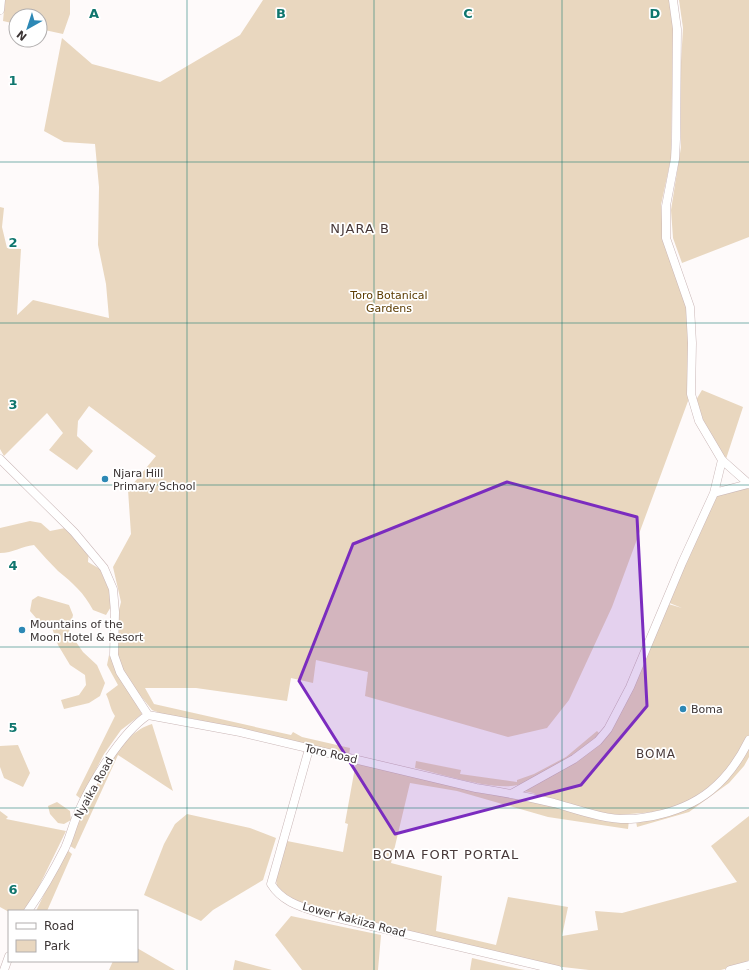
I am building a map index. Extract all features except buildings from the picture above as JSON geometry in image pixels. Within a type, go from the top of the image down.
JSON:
[{"type":"main road","points":[[0,10],[1,0]]},
{"type":"main road","points":[[673,0],[677,28],[676,139],[675,159],[666,206],[666,238],[690,307],[692,343],[691,394],[699,421],[722,460],[748,484]]},
{"type":"main road","points":[[0,459],[74,532],[104,568],[113,589],[116,612],[113,636],[115,659],[148,715]]},
{"type":"main road","points":[[513,793],[574,759],[598,741],[608,729],[630,687],[714,493],[722,460]]},
{"type":"main road","points":[[714,493],[748,484]]},
{"type":"main road","name":"Toro Road","points":[[148,715],[211,726],[476,788],[513,793],[602,816],[632,820],[686,807],[711,790],[730,773],[749,740]]},
{"type":"main road","name":"Nyaika Road","points":[[29,910],[45,886],[66,846],[78,812],[104,768],[131,728],[148,715]]},
{"type":"main road","name":"Lower Kakiiza Road","points":[[309,749],[271,884],[279,895],[294,904],[330,916],[558,970]]},
{"type":"main road","points":[[4,970],[8,959]]},
{"type":"main road","points":[[730,970],[749,965]]},
{"type":"highlighted area","points":[[507,482],[637,517],[647,706],[581,785],[395,834],[299,681],[353,544]]},
{"type":"green space","points":[[5,0],[70,0],[70,14],[63,34],[48,31],[48,8],[8,8],[8,22],[3,21]]},
{"type":"green space","name":"Toro Botanical Gardens","points":[[263,0],[669,0],[673,28],[671,158],[661,205],[663,242],[690,306],[691,393],[612,607],[569,700],[547,728],[508,737],[365,696],[368,672],[316,660],[313,683],[291,678],[287,701],[196,688],[145,688],[154,704],[291,735],[293,732],[302,737],[350,748],[349,755],[194,719],[165,715],[152,710],[127,679],[116,656],[118,614],[121,602],[113,567],[131,534],[128,490],[156,456],[89,406],[78,421],[77,436],[93,451],[77,470],[49,450],[63,433],[47,413],[4,456],[0,449],[0,207],[4,208],[2,227],[7,248],[21,249],[17,315],[33,300],[109,318],[106,284],[98,245],[99,187],[95,144],[64,142],[44,131],[62,38],[92,64],[160,82],[240,35]]},
{"type":"green space","points":[[679,0],[749,0],[749,237],[682,263],[673,238],[671,210],[681,147],[680,79],[683,28]]},
{"type":"green space","points":[[702,390],[743,407],[726,459],[701,418],[696,400]]},
{"type":"green space","name":"Boma","points":[[749,487],[749,736],[728,773],[685,804],[667,811],[605,816],[551,802],[533,793],[519,790],[538,781],[606,731],[665,603],[682,608],[667,602],[711,501],[724,489]]},
{"type":"green space","points":[[30,521],[41,523],[50,531],[65,528],[89,549],[88,562],[100,569],[109,590],[112,605],[106,615],[93,610],[86,598],[78,589],[58,571],[34,545],[0,553],[0,528]]},
{"type":"green space","points":[[38,596],[69,605],[73,615],[69,632],[83,652],[97,665],[105,683],[100,696],[89,703],[64,709],[61,700],[79,695],[86,685],[85,675],[70,665],[58,645],[52,628],[42,625],[30,611],[32,600]]},
{"type":"green space","points":[[109,655],[142,714],[121,730],[104,754],[81,799],[76,795],[115,716],[106,694],[118,685],[107,665]]},
{"type":"green space","points":[[152,724],[173,791],[118,755],[75,849],[67,844],[101,775],[113,757],[125,742],[138,731]]},
{"type":"green space","points":[[597,731],[601,735],[569,759],[549,772],[529,782],[518,785],[495,786],[481,784],[415,768],[416,761],[461,770],[460,774],[517,782],[517,780],[534,774],[566,757]]},
{"type":"green space","points":[[18,745],[30,773],[23,787],[4,778],[0,767],[0,746]]},
{"type":"green space","points":[[749,747],[749,757],[744,766],[729,783],[689,812],[637,827],[636,821],[664,816],[732,774]]},
{"type":"green space","points":[[356,762],[629,820],[628,829],[548,817],[457,791],[410,783],[391,863],[442,876],[436,931],[496,945],[508,897],[568,907],[562,936],[598,930],[595,911],[622,913],[737,882],[711,846],[749,816],[749,960],[743,964],[721,970],[589,970],[554,966],[378,926],[320,911],[289,899],[281,893],[276,881],[276,874],[287,841],[343,852],[348,824],[345,823]]},
{"type":"green space","points":[[57,802],[70,811],[71,820],[64,824],[58,823],[50,814],[48,806]]},
{"type":"green space","points":[[0,811],[8,817],[6,819],[66,831],[27,910],[8,910],[8,911],[0,907]]},
{"type":"green space","points":[[187,814],[250,828],[276,838],[263,880],[213,910],[201,921],[144,895],[164,844],[175,824]]},
{"type":"green space","points":[[66,849],[72,854],[47,910],[36,910]]},
{"type":"green space","points":[[291,916],[381,935],[378,970],[302,970],[275,935]]},
{"type":"green space","points":[[138,949],[175,970],[109,970],[113,962],[138,962]]},
{"type":"green space","points":[[472,958],[519,969],[525,970],[470,970]]},
{"type":"green space","points":[[235,960],[272,970],[233,970]]},
{"type":"place","name":"Njara Hill Primary School","points":[[105,479]]},
{"type":"place","name":"Mountains of the Moon Hotel & Resort","points":[[22,630]]},
{"type":"place","name":"Boma","points":[[683,709]]},
{"type":"district","name":"NJARA B","points":[[360,228]]},
{"type":"district","name":"BOMA","points":[[656,754]]},
{"type":"district","name":"BOMA FORT PORTAL","points":[[446,854]]}]
